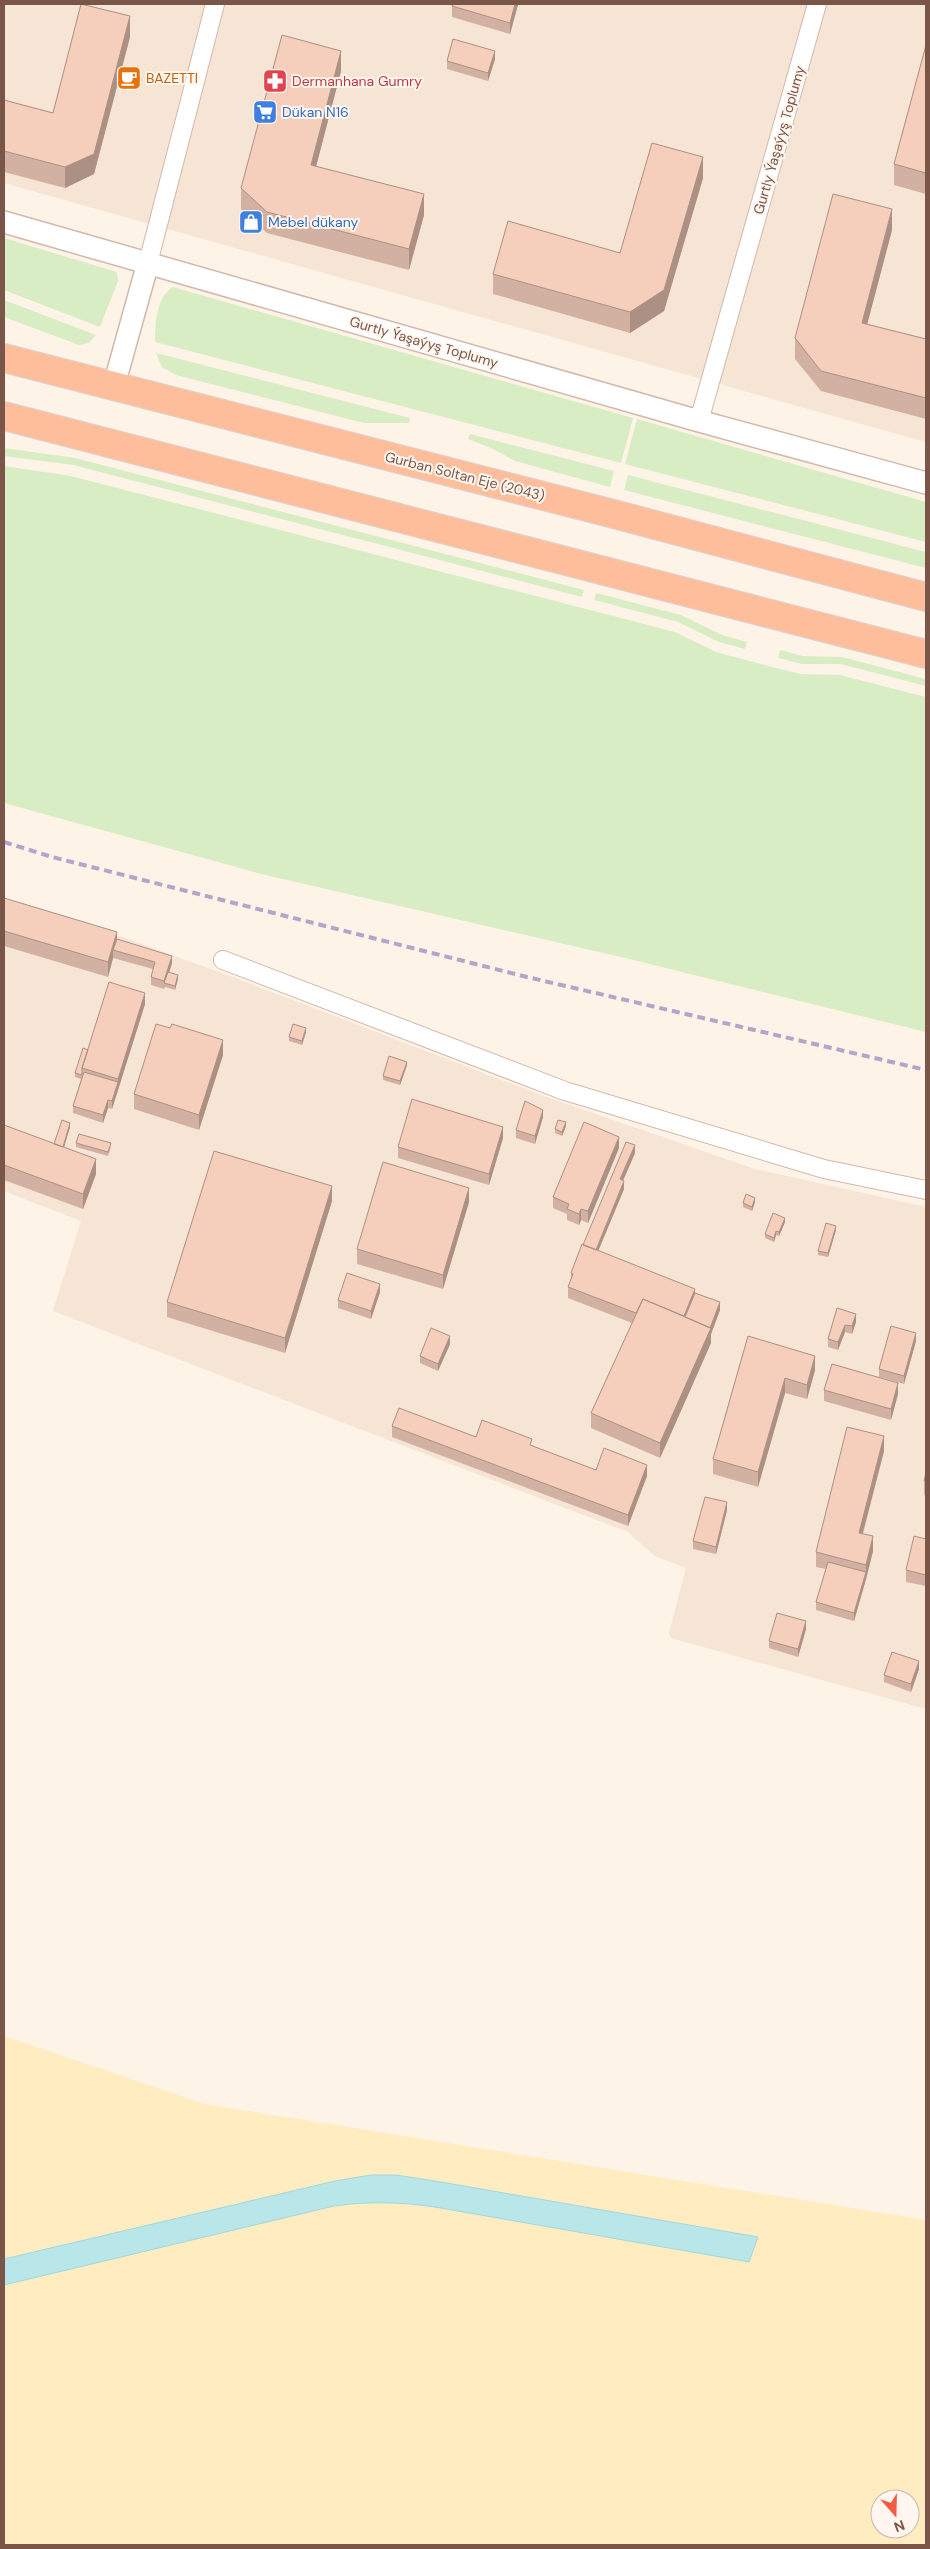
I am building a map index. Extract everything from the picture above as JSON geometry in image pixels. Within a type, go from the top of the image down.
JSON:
[{"type":"highway","name":"Gurban Soltan Eje (2043)","points":[[4,358],[926,597]]},
{"type":"highway","points":[[4,416],[926,654]]},
{"type":"street","points":[[114,385],[148,263],[215,4]]},
{"type":"street","name":"Gurtly Ýaşaýyş Toplumy","points":[[699,421],[817,4]]},
{"type":"street","name":"Gurtly Ýaşaýyş Toplumy","points":[[4,222],[699,421],[926,483]]},
{"type":"street","points":[[223,960],[565,1091],[824,1169],[926,1190]]},
{"type":"shaded area","points":[[4,4],[926,4],[926,442],[4,183]]},
{"type":"shaded area","points":[[4,899],[67,917],[238,979],[541,1095],[755,1169],[926,1207],[926,1709],[671,1638],[669,1633],[686,1568],[655,1556],[628,1532],[53,1311],[81,1221],[4,1191]]},
{"type":"green space","points":[[4,238],[117,272],[118,281],[100,327],[4,290]]},
{"type":"green space","points":[[173,287],[633,418],[621,463],[155,342],[156,320],[160,304],[163,297]]},
{"type":"green space","points":[[4,300],[96,335],[89,343],[79,345],[4,317]]},
{"type":"green space","points":[[156,353],[410,418],[409,423],[364,423],[176,375],[162,367]]},
{"type":"green space","points":[[637,419],[926,502],[926,542],[625,464]]},
{"type":"green space","points":[[470,434],[614,471],[610,487],[515,461],[491,448],[468,439]]},
{"type":"green space","points":[[4,448],[75,458],[584,590],[582,597],[73,465],[4,456]]},
{"type":"green space","points":[[4,466],[71,476],[675,632],[716,652],[776,668],[801,674],[840,675],[926,697],[926,1032],[625,958],[261,874],[4,803]]},
{"type":"green space","points":[[628,475],[926,552],[926,568],[624,490]]},
{"type":"green space","points":[[596,593],[681,615],[722,635],[747,642],[745,649],[719,642],[678,622],[594,600]]},
{"type":"green space","points":[[780,650],[803,656],[842,657],[926,679],[926,686],[841,664],[802,664],[778,658]]},
{"type":"sand","points":[[4,2036],[205,2104],[926,2220],[926,2545],[4,2545],[4,2285],[334,2206],[385,2203],[435,2207],[435,2181],[385,2176],[335,2181],[4,2259]]},
{"type":"water","points":[[371,2175],[396,2175],[435,2181],[758,2237],[749,2262],[435,2207],[397,2203],[360,2203],[334,2206],[4,2285],[4,2259],[335,2181]]},
{"type":"building","points":[[81,4],[130,16],[94,154],[65,167],[4,151],[4,100],[53,113]]},
{"type":"building","points":[[453,4],[515,4],[510,23],[452,6]]},
{"type":"building","points":[[282,35],[341,51],[311,165],[424,194],[409,249],[267,212],[241,188]]},
{"type":"building","points":[[453,39],[495,51],[488,73],[447,61]]},
{"type":"building","points":[[926,45],[926,173],[894,164]]},
{"type":"building","points":[[652,143],[703,157],[664,290],[630,312],[493,274],[508,221],[620,253]]},
{"type":"building","points":[[833,194],[892,209],[862,323],[926,339],[926,398],[821,371],[795,338]]},
{"type":"building","points":[[4,898],[117,932],[108,962],[4,931]]},
{"type":"building","points":[[117,939],[172,956],[164,981],[151,977],[155,962],[113,950]]},
{"type":"building","points":[[168,972],[178,975],[175,986],[164,983]]},
{"type":"building","points":[[109,982],[145,993],[118,1079],[82,1068]]},
{"type":"building","points":[[156,1024],[170,1028],[172,1024],[223,1040],[199,1115],[134,1094]]},
{"type":"building","points":[[293,1024],[306,1028],[302,1041],[289,1037]]},
{"type":"building","points":[[83,1048],[88,1050],[82,1068],[82,1075],[75,1073]]},
{"type":"building","points":[[389,1056],[407,1062],[400,1081],[383,1076]]},
{"type":"building","points":[[84,1072],[118,1082],[112,1101],[108,1100],[103,1115],[73,1106]]},
{"type":"building","points":[[412,1099],[503,1127],[489,1174],[398,1147]]},
{"type":"building","points":[[525,1101],[543,1110],[535,1136],[516,1130]]},
{"type":"building","points":[[62,1120],[70,1123],[63,1147],[54,1144]]},
{"type":"building","points":[[558,1120],[566,1122],[562,1132],[555,1129]]},
{"type":"building","points":[[584,1122],[619,1137],[588,1211],[581,1209],[579,1214],[567,1209],[569,1204],[553,1197]]},
{"type":"building","points":[[4,1125],[96,1159],[83,1194],[4,1165]]},
{"type":"building","points":[[79,1134],[111,1143],[108,1152],[76,1143]]},
{"type":"building","points":[[626,1142],[635,1145],[620,1179],[624,1181],[596,1250],[583,1245]]},
{"type":"building","points":[[214,1151],[332,1186],[285,1338],[167,1302]]},
{"type":"building","points":[[383,1162],[469,1188],[443,1275],[357,1249]]},
{"type":"building","points":[[746,1194],[755,1198],[752,1207],[743,1203]]},
{"type":"building","points":[[773,1213],[785,1218],[779,1232],[776,1231],[774,1238],[765,1234]]},
{"type":"building","points":[[826,1223],[836,1226],[828,1253],[818,1251]]},
{"type":"building","points":[[582,1244],[695,1289],[684,1316],[643,1299],[636,1313],[568,1287]]},
{"type":"building","points":[[347,1273],[380,1284],[371,1311],[338,1300]]},
{"type":"building","points":[[695,1293],[720,1302],[710,1328],[685,1317]]},
{"type":"building","points":[[643,1299],[711,1328],[660,1443],[591,1413]]},
{"type":"building","points":[[837,1308],[856,1314],[852,1326],[845,1325],[838,1342],[828,1339]]},
{"type":"building","points":[[891,1326],[916,1333],[904,1376],[879,1369]]},
{"type":"building","points":[[431,1328],[450,1336],[438,1364],[420,1356]]},
{"type":"building","points":[[748,1336],[815,1356],[807,1385],[785,1378],[758,1472],[713,1459]]},
{"type":"building","points":[[832,1364],[898,1383],[891,1409],[824,1390]]},
{"type":"building","points":[[399,1408],[476,1437],[482,1420],[532,1439],[530,1445],[596,1470],[604,1448],[647,1465],[628,1515],[392,1426]]},
{"type":"building","points":[[847,1427],[884,1436],[859,1533],[873,1536],[866,1565],[816,1552]]},
{"type":"building","points":[[705,1497],[727,1502],[716,1547],[693,1541]]},
{"type":"building","points":[[914,1536],[926,1539],[926,1575],[906,1570]]},
{"type":"building","points":[[828,1562],[866,1572],[854,1613],[816,1602]]},
{"type":"building","points":[[777,1613],[806,1621],[798,1649],[769,1641]]},
{"type":"building","points":[[892,1652],[919,1661],[911,1684],[884,1675]]},
{"type":"railway","points":[[4,842],[52,857],[527,977],[926,1070]]},
{"type":"place","name":"BAZETTI","points":[[129,78]]},
{"type":"place","name":"Dermanhana Gumry","points":[[275,81]]},
{"type":"place","name":"Dükan N16","points":[[265,112]]},
{"type":"place","name":"Mebel dükany","points":[[251,222]]}]
